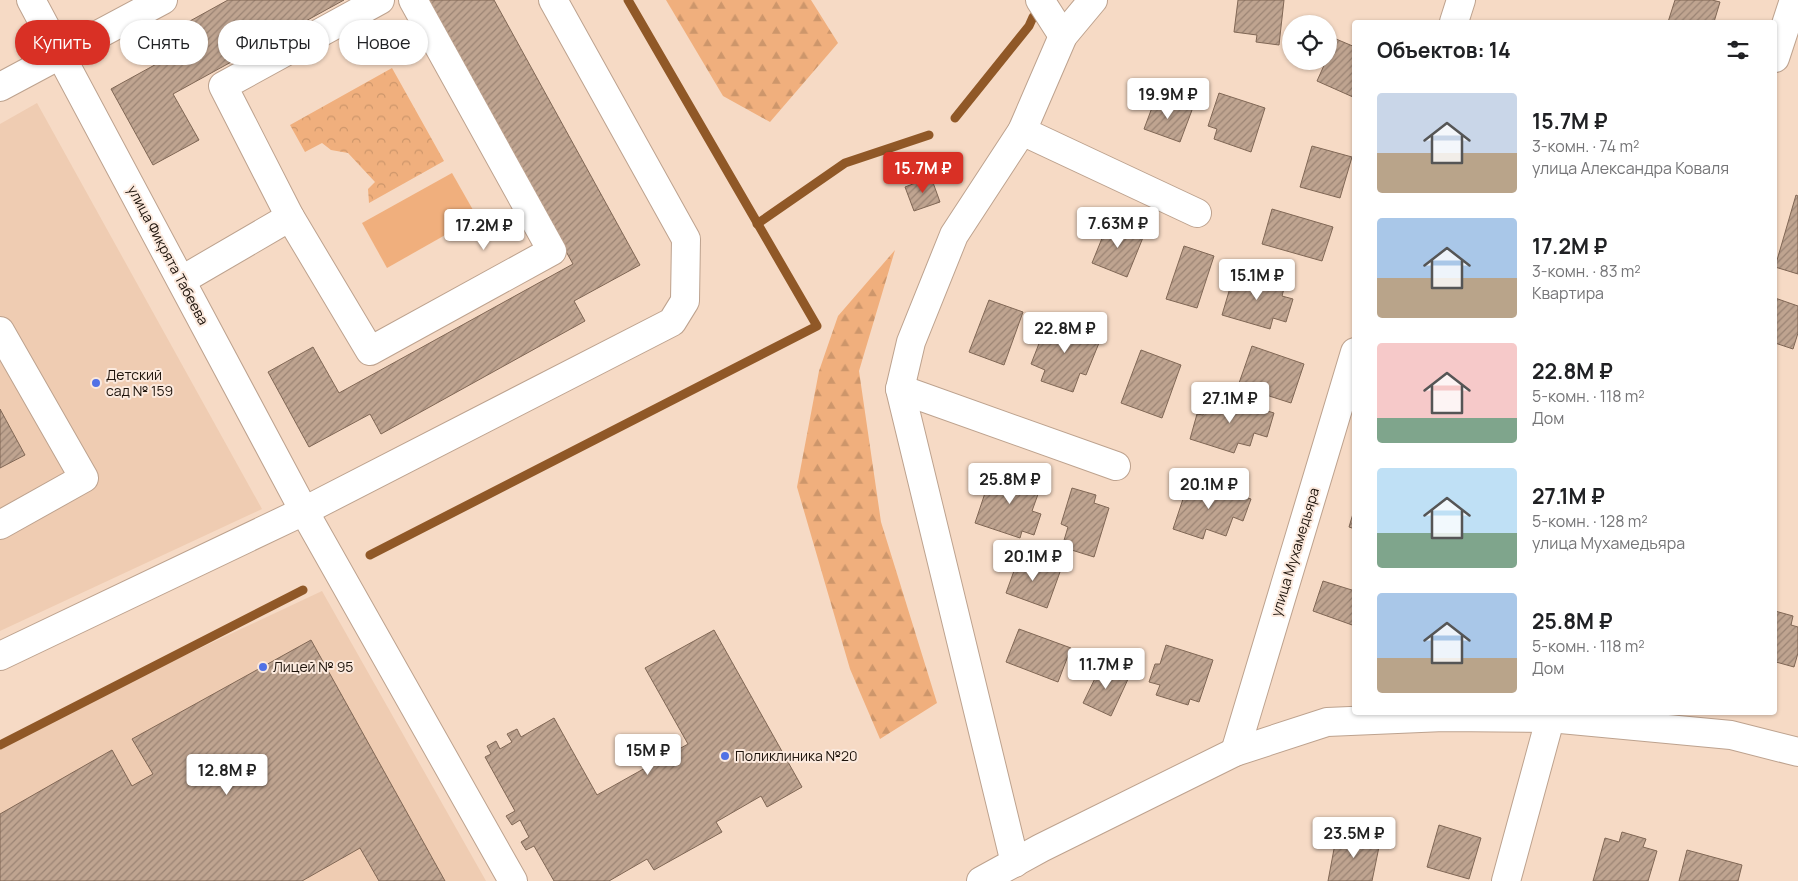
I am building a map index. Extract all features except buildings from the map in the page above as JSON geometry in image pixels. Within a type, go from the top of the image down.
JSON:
[{"type":"street","name":"улица Фикрята Табеева","points":[[31,0],[42,20]]},
{"type":"street","points":[[110,28],[163,0]]},
{"type":"street","points":[[380,0],[223,86],[290,217],[370,351],[552,251],[413,0]]},
{"type":"street","points":[[0,656],[304,511],[672,322],[685,302],[686,239],[554,0]]},
{"type":"street","points":[[1040,0],[1063,36]]},
{"type":"street","points":[[1015,863],[900,389],[911,342],[954,235],[1022,131],[1063,36],[1093,0]]},
{"type":"street","points":[[1455,20],[1461,0]]},
{"type":"street","points":[[1777,52],[1794,0]]},
{"type":"street","points":[[0,86],[40,65]]},
{"type":"street","name":"улица Фикрята Табеева","points":[[67,65],[304,511],[513,881]]},
{"type":"street","points":[[1022,131],[1197,213]]},
{"type":"street","points":[[182,280],[290,217]]},
{"type":"street","points":[[0,331],[84,478],[0,525]]},
{"type":"street","name":"улица Мухамедьяра","points":[[1235,752],[1352,362]]},
{"type":"street","points":[[900,389],[1116,466]]},
{"type":"street","points":[[1506,881],[1551,715]]},
{"type":"street","points":[[981,881],[1041,848],[1235,752],[1327,722],[1551,715],[1730,735],[1798,752]]},
{"type":"shaded area","name":"Детский сад № 159","points":[[37,103],[262,509],[0,631],[0,124]]},
{"type":"shaded area","name":"Лицей № 95","points":[[322,591],[486,881],[0,881],[0,742]]},
{"type":"green space","points":[[666,0],[811,0],[838,43],[770,122],[723,96]]},
{"type":"green space","points":[[392,68],[444,161],[369,203],[368,189],[375,182],[348,153],[331,150],[322,143],[305,152],[290,125]]},
{"type":"green space","points":[[452,173],[477,217],[387,268],[362,223]]},
{"type":"green space","points":[[895,250],[859,371],[881,522],[937,703],[880,739],[850,669],[797,487],[819,371],[838,316]]},
{"type":"waterway","points":[[370,555],[817,326],[628,0]]},
{"type":"waterway","points":[[955,118],[1029,26],[1033,17]]},
{"type":"waterway","points":[[757,224],[845,163],[929,135]]},
{"type":"waterway","points":[[0,745],[303,590]]},
{"type":"place","name":"Детский сад № 159","points":[[96,383]]},
{"type":"place","name":"Лицей № 95","points":[[263,667]]},
{"type":"place","name":"Поликлиника №20","points":[[725,756]]}]
